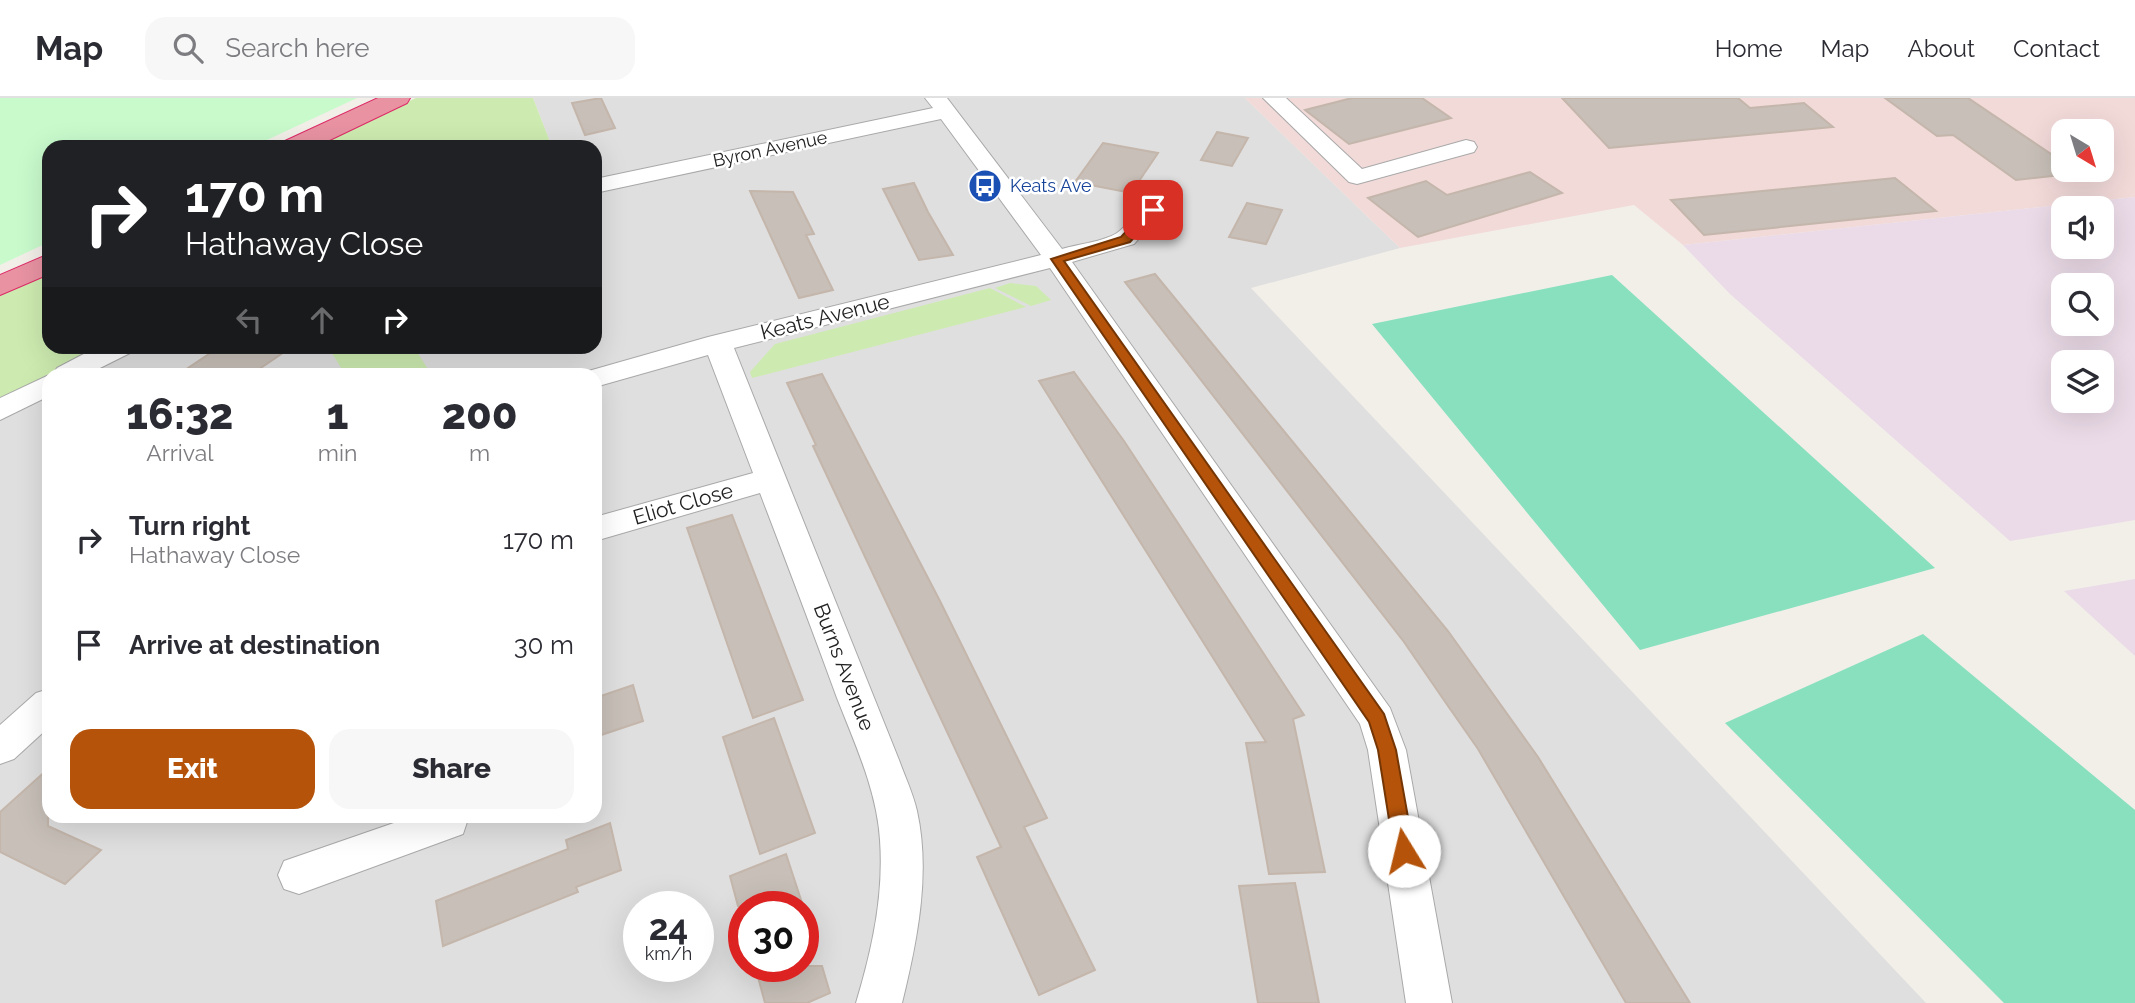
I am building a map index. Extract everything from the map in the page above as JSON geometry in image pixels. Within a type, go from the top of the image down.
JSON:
[{"type":"highway","points":[[309,140],[398,98]]},
{"type":"highway","points":[[0,286],[42,265]]},
{"type":"street","points":[[1274,98],[1357,177],[1466,147]]},
{"type":"street","points":[[941,105],[1057,259],[1377,719],[1387,750],[1429,1003]]},
{"type":"street","name":"Byron Avenue","points":[[602,185],[941,105]]},
{"type":"street","name":"Keats Avenue","points":[[602,376],[718,343],[1057,259],[1125,239],[1153,210]]},
{"type":"street","name":"Burns Avenue","points":[[718,343],[880,760],[898,816],[901,886],[892,957],[879,1003]]},
{"type":"street","points":[[79,368],[106,354]]},
{"type":"street","points":[[0,410],[42,388]]},
{"type":"street","name":"Eliot Close","points":[[602,527],[771,479]]},
{"type":"street","points":[[0,748],[42,710]]},
{"type":"street","points":[[299,875],[443,823]]},
{"type":"shaded area","points":[[533,98],[1245,98],[1400,248],[1251,288],[1926,1003],[0,1003],[0,399],[42,378],[42,823],[602,823],[602,368],[62,368],[89,354],[602,354],[602,140],[549,140]]},
{"type":"shaded area","points":[[1245,98],[2135,98],[2135,197],[2114,199],[2114,196],[2051,196],[2051,206],[1683,245],[1634,205],[1400,248]]},
{"type":"shaded area","points":[[2135,197],[2135,520],[2010,541],[1730,294],[1683,245],[2051,206],[2051,259],[2114,259],[2114,199]]},
{"type":"shaded area","points":[[2135,579],[2135,656],[2064,591]]},
{"type":"green space","points":[[0,98],[357,98],[267,140],[42,140],[42,245],[0,265]]},
{"type":"green space","points":[[416,98],[533,98],[549,140],[328,140]]},
{"type":"green space","points":[[42,275],[42,354],[89,354],[61,368],[42,368],[42,378],[0,399],[0,296]]},
{"type":"green space","points":[[1612,275],[1935,568],[1640,650],[1372,324]]},
{"type":"green space","points":[[1010,283],[1036,286],[1051,300],[1031,306],[995,288]]},
{"type":"green space","points":[[990,288],[1026,307],[752,378],[750,372],[775,344]]},
{"type":"green space","points":[[332,354],[418,354],[427,368],[341,368]]},
{"type":"green space","points":[[1923,634],[2135,810],[2135,1003],[2004,1003],[1725,723]]},
{"type":"building","points":[[601,98],[615,128],[585,135],[572,103]]},
{"type":"building","points":[[1352,98],[1422,98],[1451,118],[1349,144],[1305,110]]},
{"type":"building","points":[[1562,98],[1738,98],[1750,108],[1804,103],[1833,127],[1609,148]]},
{"type":"building","points":[[1885,98],[1968,98],[2051,154],[2051,176],[2016,180],[1953,135],[1937,136]]},
{"type":"building","points":[[1217,132],[1248,138],[1232,166],[1201,160]]},
{"type":"building","points":[[1103,143],[1158,153],[1131,193],[1075,182]]},
{"type":"building","points":[[1530,172],[1562,193],[1418,237],[1368,198],[1426,181],[1447,195]]},
{"type":"building","points":[[1895,178],[1936,211],[1704,235],[1671,200]]},
{"type":"building","points":[[914,183],[953,255],[919,260],[883,189]]},
{"type":"building","points":[[750,191],[793,192],[814,234],[806,235],[833,290],[799,298]]},
{"type":"building","points":[[1247,203],[1282,210],[1266,244],[1229,237]]},
{"type":"building","points":[[1155,274],[1448,631],[1538,757],[1690,1003],[1626,1003],[1478,749],[1404,642],[1125,282]]},
{"type":"building","points":[[209,354],[281,354],[261,368],[188,368]]},
{"type":"building","points":[[1074,372],[1124,441],[1304,715],[1293,719],[1325,872],[1269,874],[1246,743],[1266,742],[1039,381]]},
{"type":"building","points":[[822,374],[940,601],[1047,818],[1024,827],[1095,970],[1039,995],[977,857],[1001,847],[813,446],[816,445],[787,383]]},
{"type":"building","points":[[732,515],[803,700],[753,718],[687,528]]},
{"type":"building","points":[[633,685],[643,721],[602,735],[602,696]]},
{"type":"building","points":[[774,718],[815,833],[760,854],[723,737]]},
{"type":"building","points":[[42,774],[42,823],[48,823],[48,826],[101,850],[65,884],[0,852],[0,812]]},
{"type":"building","points":[[610,823],[621,870],[576,887],[578,892],[443,946],[436,901],[568,849],[566,840]]},
{"type":"building","points":[[786,854],[798,891],[734,891],[730,876]]},
{"type":"building","points":[[1295,883],[1319,1003],[1258,1003],[1239,886]]},
{"type":"building","points":[[819,966],[822,966],[830,993],[807,1003],[765,1003],[759,982],[819,982]]},
{"type":"place","name":"Keats Ave","points":[[985,186]]},
{"type":"route","points":[[1153,210],[1125,239],[1057,259],[1377,719],[1387,750],[1404,851]]}]
